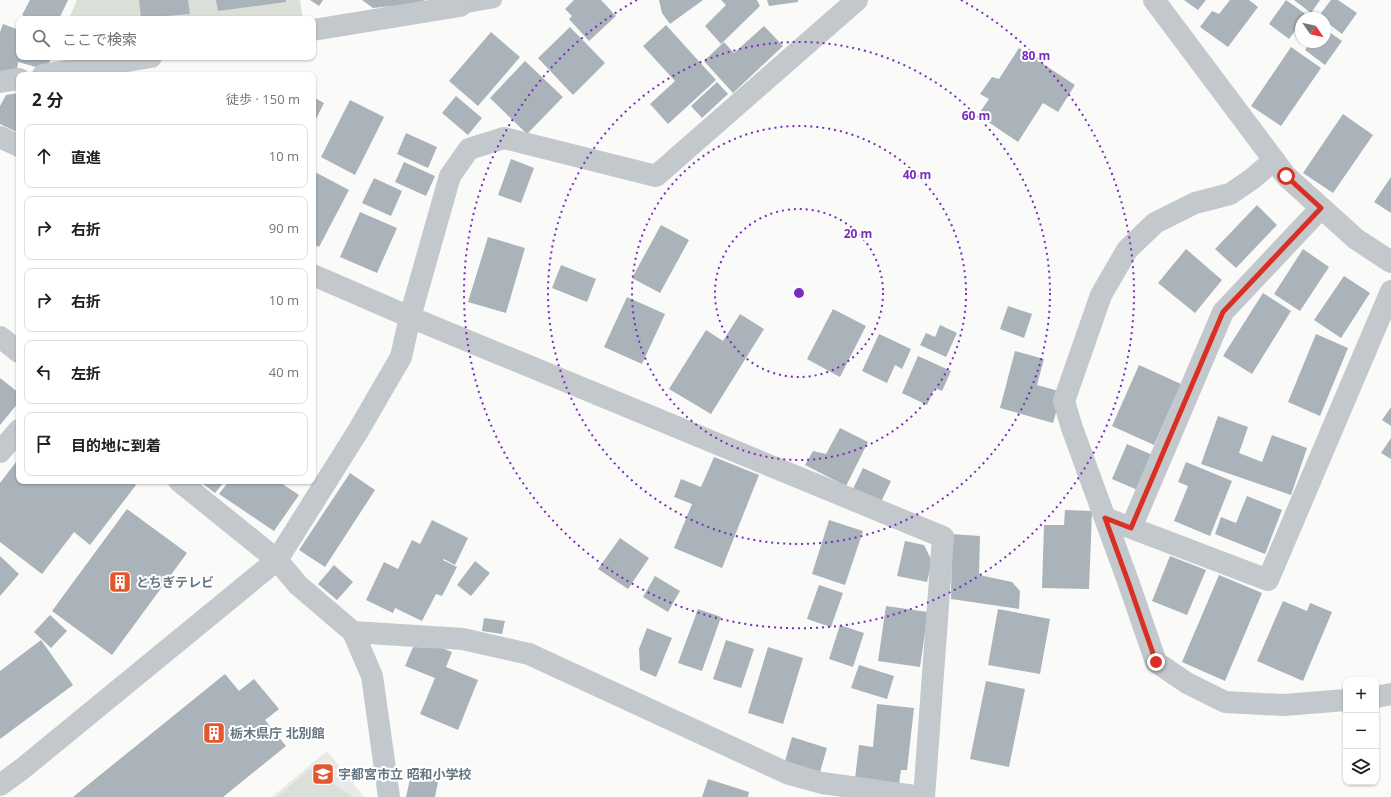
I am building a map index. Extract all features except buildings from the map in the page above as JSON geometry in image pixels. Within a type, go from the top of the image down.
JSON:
[{"type":"street","points":[[0,785],[28,764],[277,560],[358,431],[400,357],[450,176],[469,148],[504,138],[656,176],[857,0]]},
{"type":"street","points":[[1154,0],[1286,176],[1356,239],[1391,262]]},
{"type":"street","points":[[316,29],[462,3]]},
{"type":"street","points":[[61,72],[133,60]]},
{"type":"street","points":[[0,82],[16,79]]},
{"type":"street","points":[[0,137],[16,145]]},
{"type":"street","points":[[1274,160],[1252,179],[1230,194],[1195,204],[1155,223],[1127,250],[1101,295],[1064,401],[1072,428],[1156,662],[1187,683],[1225,702],[1284,705],[1343,700]]},
{"type":"street","points":[[1131,528],[1223,312],[1321,208]]},
{"type":"street","points":[[316,276],[410,317],[943,537],[922,797],[822,783],[789,774],[528,654],[463,639],[353,632]]},
{"type":"street","points":[[1105,518],[1268,580],[1391,291]]},
{"type":"street","points":[[0,337],[16,350]]},
{"type":"street","points":[[0,452],[16,433]]},
{"type":"street","points":[[183,484],[277,560],[298,585],[353,632],[372,676],[389,797]]},
{"type":"street","points":[[1379,696],[1391,694]]},
{"type":"lane","points":[[462,3],[494,0]]},
{"type":"shaded area","points":[[77,0],[300,0],[303,16],[70,16]]},
{"type":"shaded area","name":"宇都宮市立 昭和小学校","points":[[327,751],[364,797],[272,797]]},
{"type":"shaded area","points":[[310,769],[353,797],[277,797]]},
{"type":"place","name":"とちぎテレビ","points":[[120,582]]},
{"type":"place","name":"栃木県庁 北別館","points":[[214,733]]},
{"type":"place","name":"宇都宮市立 昭和小学校","points":[[323,774]]},
{"type":"route","points":[[1156,662],[1105,518],[1131,528],[1223,312],[1321,208],[1286,176]]}]
